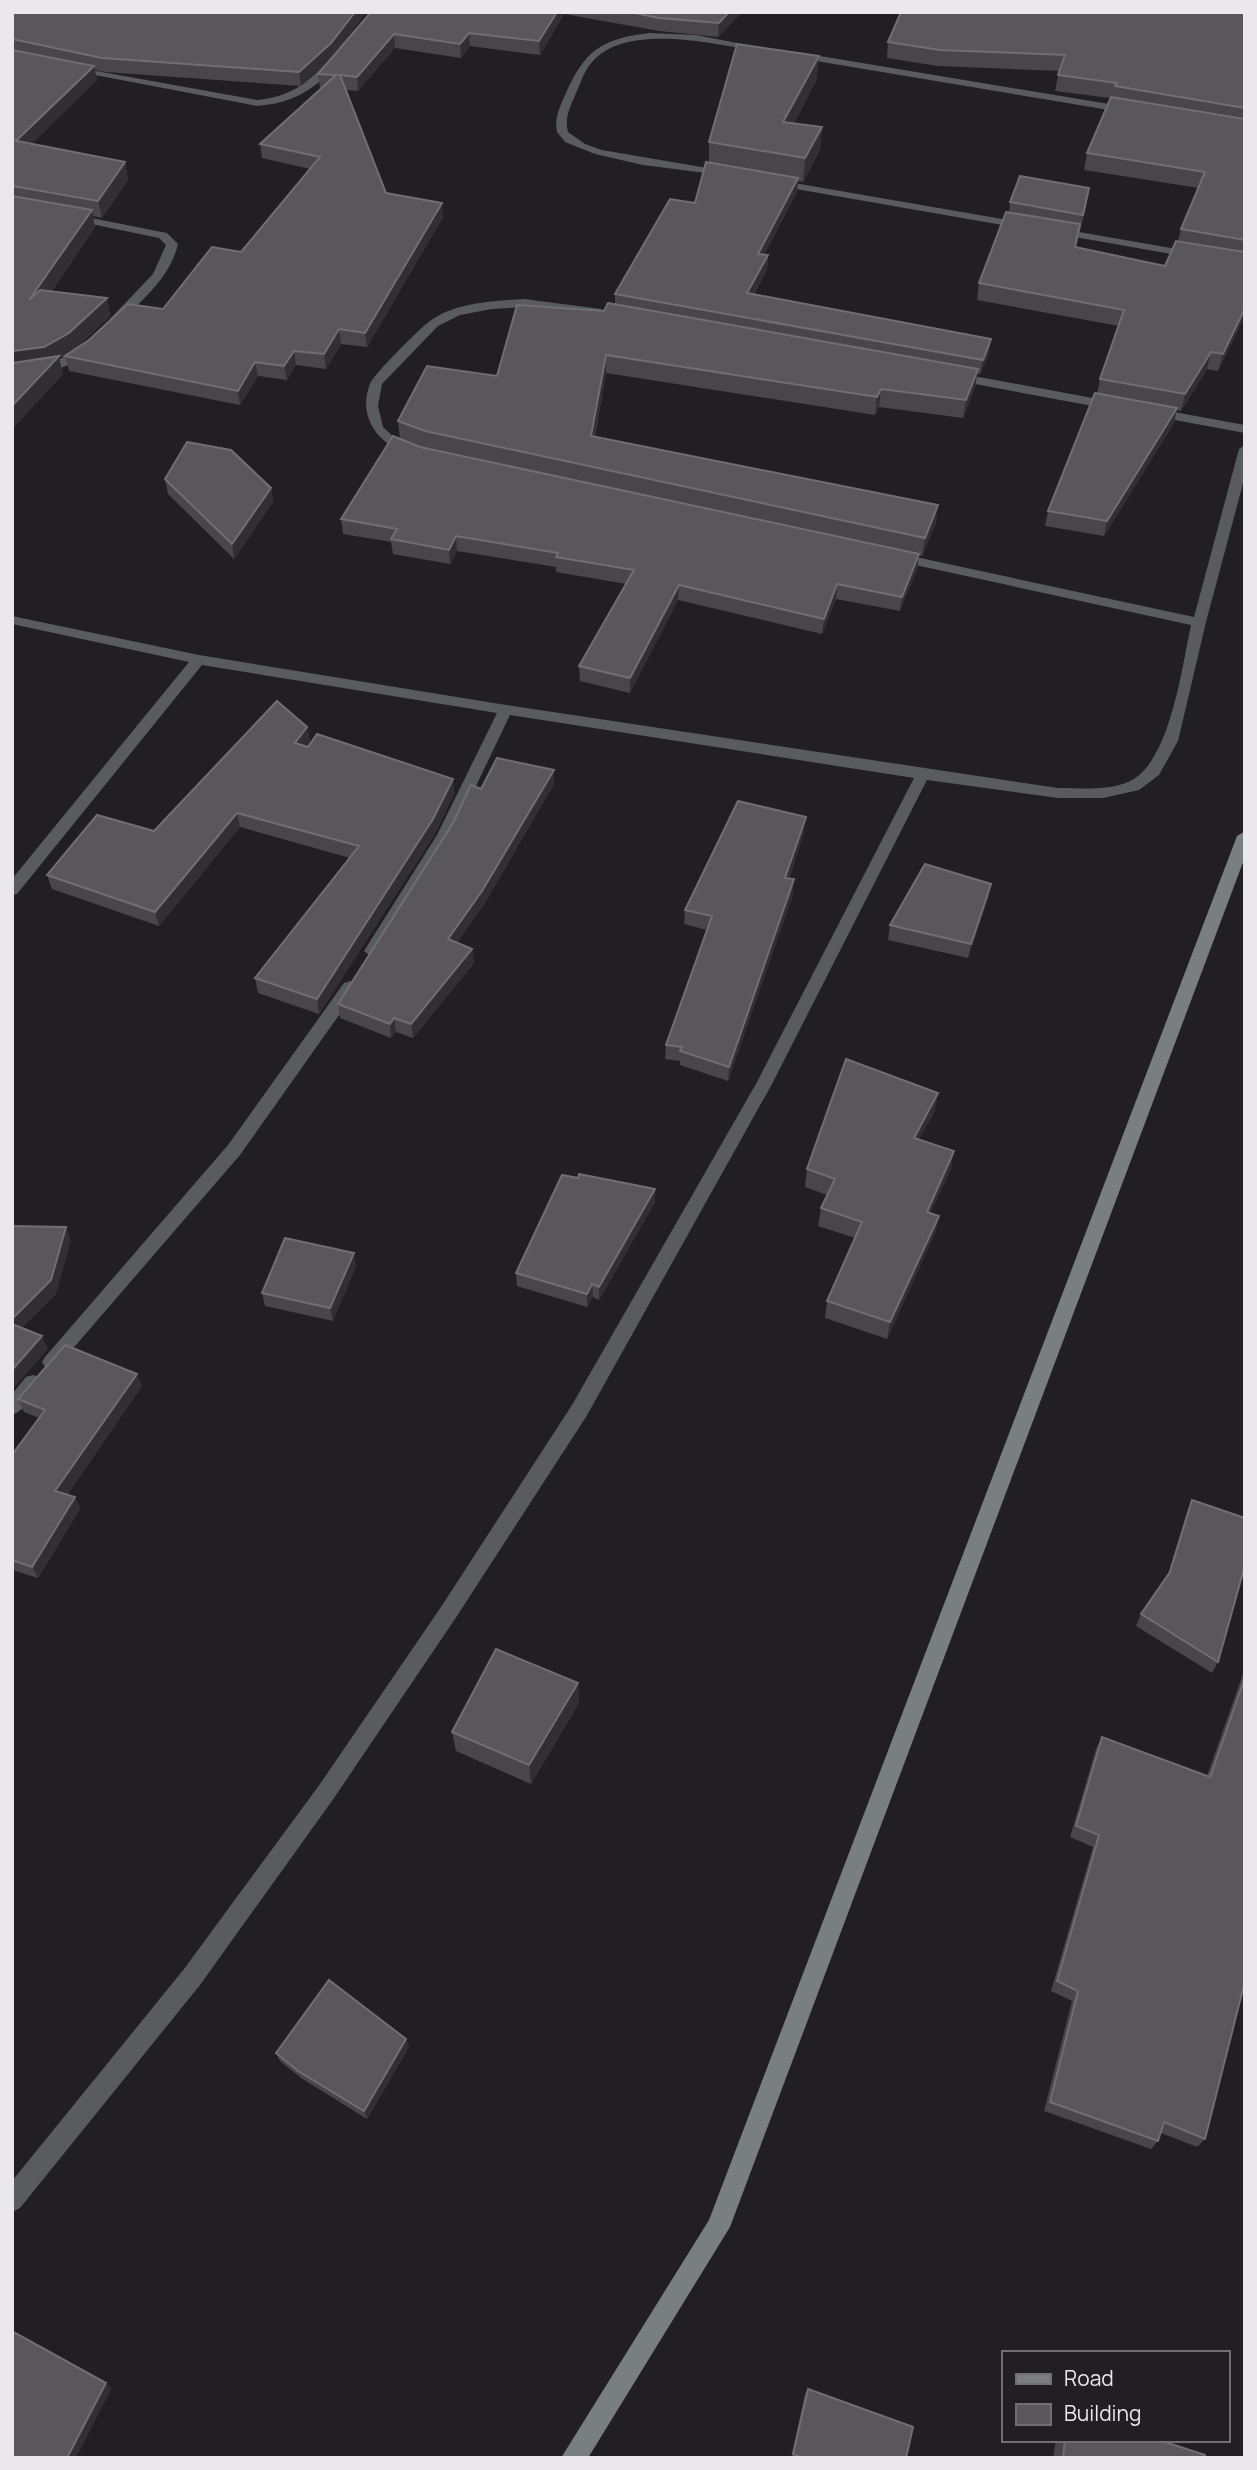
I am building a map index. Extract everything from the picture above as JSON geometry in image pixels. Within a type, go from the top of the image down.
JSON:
[{"type":"main road","points":[[573,2458],[718,2227],[1245,836]]},
{"type":"street","points":[[742,177],[607,154],[578,146],[566,139],[560,128],[561,114],[592,56],[612,44],[636,38],[666,36],[770,50]]},
{"type":"street","points":[[57,67],[234,100],[277,102],[306,92],[344,50]]},
{"type":"street","points":[[784,53],[1136,112]]},
{"type":"street","points":[[768,182],[1204,257]]},
{"type":"street","points":[[63,215],[163,235],[172,244],[170,257],[162,272],[107,328]]},
{"type":"street","points":[[422,455],[394,444],[377,428],[372,406],[376,383],[434,323],[457,312],[492,305],[524,303],[612,315]]},
{"type":"street","points":[[12,374],[38,373],[65,366],[98,338]]},
{"type":"street","points":[[936,373],[1245,429]]},
{"type":"street","points":[[12,620],[199,660],[506,710],[1058,793],[1103,793],[1134,786],[1154,771],[1171,741],[1245,449]]},
{"type":"street","points":[[885,555],[1199,622]]},
{"type":"street","points":[[12,890],[199,660]]},
{"type":"street","points":[[12,1407],[234,1150],[361,968],[444,836],[506,710]]},
{"type":"street","points":[[12,2200],[192,1978],[327,1791],[448,1613],[579,1411],[764,1084],[923,774]]},
{"type":"building","points":[[12,12],[355,12],[331,43],[299,72],[102,58],[12,39]]},
{"type":"building","points":[[371,12],[557,12],[539,41],[469,33],[460,44],[394,34],[357,77],[340,75],[386,193],[442,203],[365,333],[339,329],[324,354],[294,351],[284,366],[255,362],[238,391],[65,356],[89,340],[128,304],[163,309],[212,247],[241,252],[320,157],[260,144],[336,75],[318,74]]},
{"type":"building","points":[[630,12],[729,12],[719,23],[659,18]]},
{"type":"building","points":[[901,12],[1245,12],[1245,108],[1115,86],[1117,83],[1058,75],[1065,55],[940,50],[888,42]]},
{"type":"building","points":[[737,44],[819,56],[783,122],[822,127],[805,158],[709,142]]},
{"type":"building","points":[[12,50],[94,66],[16,141],[12,140]]},
{"type":"building","points":[[1111,97],[1245,119],[1245,240],[1181,229],[1205,172],[1087,153]]},
{"type":"building","points":[[12,140],[125,162],[98,201],[12,186]]},
{"type":"building","points":[[706,162],[798,178],[758,254],[768,255],[747,293],[991,339],[983,360],[615,294],[670,199],[695,203]]},
{"type":"building","points":[[1020,176],[1089,188],[1083,215],[1010,202]]},
{"type":"building","points":[[12,196],[92,210],[29,300],[40,290],[107,298],[69,333],[44,347],[12,351]]},
{"type":"building","points":[[1006,212],[1080,224],[1075,247],[1165,266],[1176,241],[1245,252],[1245,308],[1223,354],[1211,352],[1185,394],[1100,379],[1124,310],[979,283]]},
{"type":"building","points":[[608,303],[978,369],[966,400],[881,389],[877,397],[606,355],[591,436],[938,505],[925,538],[425,431],[398,421],[427,366],[497,376],[517,305],[604,311]]},
{"type":"building","points":[[59,356],[12,406],[12,363]]},
{"type":"building","points":[[1095,393],[1177,408],[1107,521],[1048,511]]},
{"type":"building","points":[[393,436],[420,447],[919,554],[902,597],[837,584],[824,619],[679,585],[630,678],[579,666],[634,570],[556,557],[558,553],[456,536],[449,550],[391,539],[397,529],[341,519]]},
{"type":"building","points":[[187,442],[231,450],[271,488],[232,544],[165,479]]},
{"type":"building","points":[[277,701],[307,727],[295,743],[308,747],[317,734],[453,779],[433,819],[317,999],[255,978],[359,846],[237,813],[155,912],[47,875],[97,815],[154,831]]},
{"type":"building","points":[[497,758],[554,770],[482,891],[448,939],[472,949],[411,1024],[394,1018],[390,1024],[338,1004],[453,823],[471,785],[481,789]]},
{"type":"building","points":[[738,801],[806,817],[785,878],[794,879],[729,1067],[680,1051],[682,1047],[666,1045],[712,916],[685,910]]},
{"type":"building","points":[[925,864],[991,884],[971,944],[890,925]]},
{"type":"building","points":[[846,1059],[938,1093],[914,1138],[954,1151],[927,1212],[939,1216],[890,1322],[827,1301],[862,1222],[821,1208],[835,1179],[807,1169]]},
{"type":"building","points":[[579,1174],[655,1189],[599,1287],[592,1284],[587,1294],[516,1273],[562,1175],[578,1178]]},
{"type":"building","points":[[12,1226],[66,1227],[51,1280],[12,1319]]},
{"type":"building","points":[[285,1238],[354,1253],[330,1308],[262,1293]]},
{"type":"building","points":[[12,1324],[42,1336],[12,1370]]},
{"type":"building","points":[[65,1345],[137,1374],[55,1491],[75,1497],[32,1567],[12,1560],[12,1455],[45,1410],[18,1399]]},
{"type":"building","points":[[1192,1500],[1245,1518],[1245,1565],[1218,1662],[1141,1614],[1170,1572]]},
{"type":"building","points":[[496,1649],[578,1683],[529,1765],[452,1732]]},
{"type":"building","points":[[1245,1677],[1245,1981],[1205,2139],[1164,2122],[1158,2141],[1050,2102],[1078,1991],[1057,1981],[1099,1835],[1076,1826],[1102,1737],[1210,1777]]},
{"type":"building","points":[[329,1980],[406,2039],[364,2111],[298,2071],[276,2053]]},
{"type":"building","points":[[12,2331],[106,2383],[67,2458],[12,2458]]},
{"type":"building","points":[[808,2389],[913,2427],[906,2458],[802,2458],[793,2454]]},
{"type":"building","points":[[1065,2442],[1165,2442],[1205,2455],[1205,2458],[1063,2458]]}]
